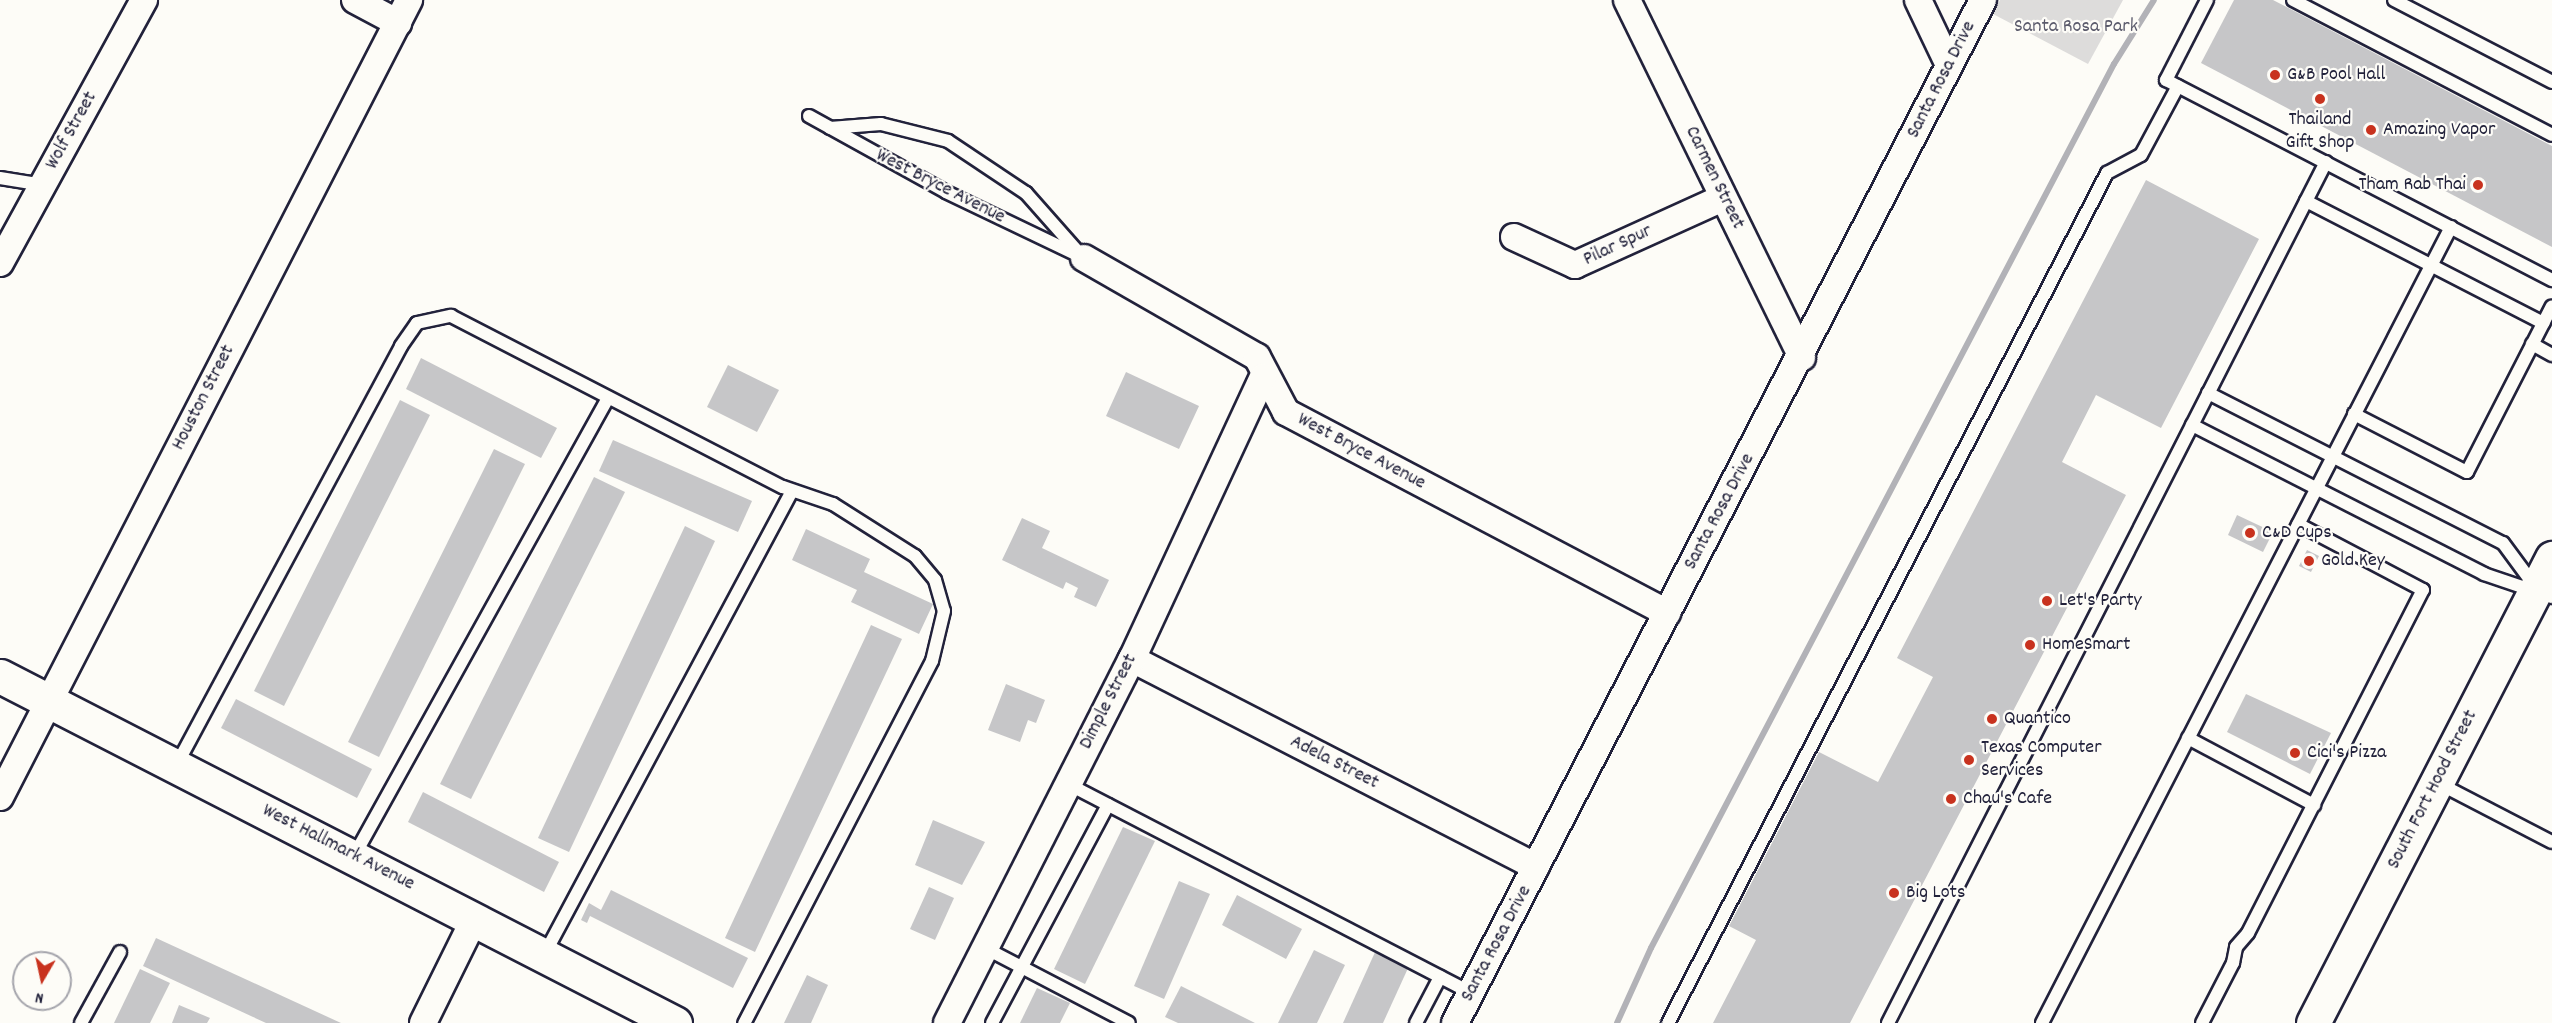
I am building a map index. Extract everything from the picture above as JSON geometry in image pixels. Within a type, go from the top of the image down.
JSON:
[{"type":"street","name":"Wolf Street","points":[[0,263],[144,0]]},
{"type":"street","points":[[355,0],[398,23]]},
{"type":"street","name":"Houston Street","points":[[0,797],[409,0]]},
{"type":"street","name":"Carmen Street","points":[[1627,0],[1802,357]]},
{"type":"street","points":[[1918,0],[1950,64]]},
{"type":"street","name":"Santa Rosa Drive","points":[[1455,1023],[1802,357],[1983,0]]},
{"type":"street","name":"Pilar Spur","points":[[1514,237],[1575,265],[1723,198]]},
{"type":"street","name":"West Bryce Avenue","points":[[1084,258],[1257,357],[1263,377],[1286,412],[1667,613]]},
{"type":"street","name":"Dimple Street","points":[[947,1023],[1132,659],[1263,377]]},
{"type":"street","name":"South Fort Hood Street","points":[[2313,1023],[2437,782],[2544,593],[2552,558]]},
{"type":"street","name":"Adela Street","points":[[1132,659],[1536,867]]},
{"type":"street","name":"West Hallmark Avenue","points":[[0,676],[475,918],[667,1021]]},
{"type":"street","points":[[423,1023],[475,918]]},
{"type":"lane","points":[[2207,0],[2166,80],[2552,280]]},
{"type":"lane","points":[[2293,0],[2552,135]]},
{"type":"lane","points":[[2394,0],[2552,82]]},
{"type":"lane","points":[[1668,1023],[2107,173],[2141,155],[2178,86]]},
{"type":"lane","name":"West Bryce Avenue","points":[[809,116],[1084,258]]},
{"type":"lane","name":"West Bryce Avenue","points":[[830,128],[881,124],[948,141],[1026,193],[1084,258]]},
{"type":"lane","points":[[1888,1023],[2326,162]]},
{"type":"lane","points":[[0,178],[43,185]]},
{"type":"lane","points":[[2306,201],[2543,323]]},
{"type":"lane","points":[[2042,1023],[2451,227]]},
{"type":"lane","points":[[2354,414],[2467,472],[2552,306]]},
{"type":"lane","points":[[176,766],[417,323],[451,316],[792,491],[833,504],[915,556],[935,580],[944,610],[932,661],[746,1020]]},
{"type":"lane","points":[[2532,344],[2552,354]]},
{"type":"lane","points":[[2208,393],[2503,543],[2544,593]]},
{"type":"lane","points":[[354,856],[608,398]]},
{"type":"lane","points":[[2192,425],[2484,574],[2544,593]]},
{"type":"lane","points":[[544,955],[792,491]]},
{"type":"lane","points":[[2202,1023],[2236,947],[2248,933],[2423,590],[2298,524]]},
{"type":"lane","points":[[2188,738],[2314,805]]},
{"type":"lane","points":[[2437,782],[2552,842]]},
{"type":"lane","points":[[1068,784],[1471,993]]},
{"type":"lane","points":[[992,1023],[1108,805]]},
{"type":"lane","points":[[985,948],[1129,1023]]},
{"type":"lane","points":[[81,1023],[120,952]]},
{"type":"lane","points":[[1416,1023],[1440,978]]},
{"type":"green space","name":"Santa Rosa Park","points":[[2000,0],[2123,0],[2088,64],[1993,14]]},
{"type":"building","points":[[2234,0],[2273,0],[2552,146],[2552,247],[2201,63]]},
{"type":"building","points":[[2146,180],[2259,239],[2161,428],[2096,395],[2062,462],[2126,495],[1850,1023],[1713,1023],[1756,940],[1729,926],[1819,752],[1878,782],[1933,677],[1897,658]]},
{"type":"building","points":[[421,358],[557,428],[541,458],[406,389]]},
{"type":"building","points":[[728,365],[779,390],[757,432],[707,407]]},
{"type":"building","points":[[1126,372],[1199,406],[1179,449],[1106,416]]},
{"type":"building","points":[[400,400],[430,415],[284,706],[254,691]]},
{"type":"building","points":[[613,440],[752,501],[738,532],[599,471]]},
{"type":"building","points":[[494,449],[525,464],[379,757],[348,742]]},
{"type":"building","points":[[594,477],[625,492],[471,799],[440,784]]},
{"type":"building","name":"C&D Cups","points":[[2237,515],[2273,532],[2263,552],[2228,535]]},
{"type":"building","points":[[1022,518],[1050,531],[1042,548],[1109,580],[1096,607],[1074,597],[1078,588],[1066,582],[1063,589],[1002,560]]},
{"type":"building","points":[[685,526],[715,541],[569,852],[538,838]]},
{"type":"building","points":[[806,529],[870,559],[864,572],[933,604],[919,634],[851,602],[857,590],[792,560]]},
{"type":"building","name":"Gold Key","points":[[2307,550],[2319,556],[2311,572],[2299,566]]},
{"type":"building","points":[[871,625],[902,639],[755,952],[725,938]]},
{"type":"building","points":[[1006,684],[1045,700],[1036,723],[1028,720],[1020,742],[988,730]]},
{"type":"building","name":"Cici's Pizza","points":[[2246,694],[2331,733],[2310,774],[2227,732]]},
{"type":"building","points":[[236,699],[372,769],[357,798],[221,728]]},
{"type":"building","points":[[423,792],[559,862],[544,892],[408,822]]},
{"type":"building","points":[[933,820],[985,842],[962,885],[915,865]]},
{"type":"building","points":[[1123,827],[1155,841],[1085,984],[1054,969]]},
{"type":"building","points":[[1179,881],[1210,894],[1164,999],[1134,986]]},
{"type":"building","points":[[929,887],[954,898],[935,940],[910,929]]},
{"type":"building","points":[[611,890],[748,958],[733,988],[590,916],[587,923],[581,920],[589,903],[601,910]]},
{"type":"building","points":[[1237,895],[1302,929],[1286,959],[1222,925]]},
{"type":"building","points":[[156,938],[341,1023],[266,1023],[143,966]]},
{"type":"building","points":[[1314,950],[1345,965],[1317,1023],[1278,1023]]},
{"type":"building","points":[[1376,950],[1409,966],[1383,1023],[1343,1023]]},
{"type":"building","points":[[140,969],[170,983],[150,1023],[114,1023]]},
{"type":"building","points":[[807,975],[828,985],[811,1023],[784,1023]]},
{"type":"building","points":[[1181,986],[1255,1023],[1178,1023],[1165,1017]]},
{"type":"building","points":[[1037,988],[1070,1003],[1060,1023],[1020,1023]]},
{"type":"building","points":[[179,1005],[210,1018],[207,1023],[172,1023]]},
{"type":"waterway","points":[[1617,1023],[1651,948],[2114,64],[2154,0]]},
{"type":"place","name":"G&B Pool Hall","points":[[2275,75]]},
{"type":"place","name":"Thailand Gift Shop","points":[[2320,99]]},
{"type":"place","name":"Amazing Vapor","points":[[2371,130]]},
{"type":"place","name":"Tham Rab Thai","points":[[2478,185]]},
{"type":"place","name":"C&D Cups","points":[[2250,533]]},
{"type":"place","name":"Gold Key","points":[[2309,561]]},
{"type":"place","name":"Let's Party","points":[[2047,601]]},
{"type":"place","name":"HomeSmart","points":[[2030,645]]},
{"type":"place","name":"Quantico","points":[[1992,719]]},
{"type":"place","name":"Cici's Pizza","points":[[2295,753]]},
{"type":"place","name":"Texas Computer Services","points":[[1969,760]]},
{"type":"place","name":"Chau's Cafe","points":[[1951,799]]},
{"type":"place","name":"Big Lots","points":[[1894,893]]}]
